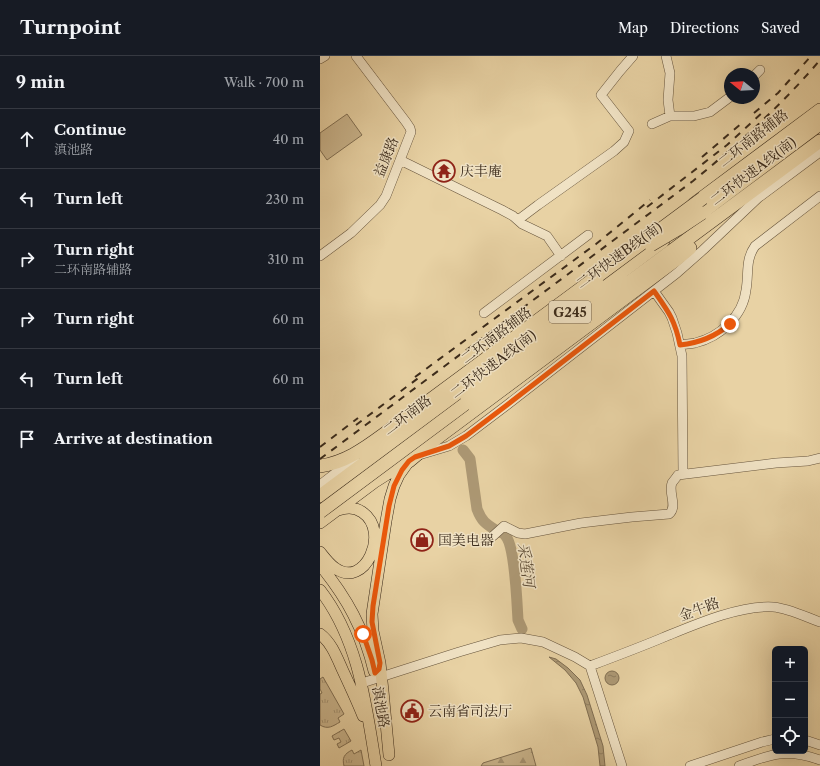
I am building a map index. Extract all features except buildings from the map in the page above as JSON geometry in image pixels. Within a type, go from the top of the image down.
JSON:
[{"type":"highway","points":[[320,466],[345,459],[380,438],[820,110]]},
{"type":"highway","name":"二环快速B线(南)","points":[[320,497],[820,125]]},
{"type":"highway","name":"二环快速A线(南)","points":[[320,511],[820,140]]},
{"type":"highway","points":[[630,266],[647,252],[674,223],[703,198]]},
{"type":"highway","points":[[409,461],[424,448],[684,254],[724,212]]},
{"type":"highway","points":[[599,275],[622,260],[678,229],[702,213]]},
{"type":"main road","name":"二环南路","points":[[320,497],[659,247],[820,125]]},
{"type":"main road","name":"二环南路","points":[[320,511],[820,140]]},
{"type":"main road","points":[[390,760],[372,622],[386,520],[390,499],[399,475],[435,429],[449,414]]},
{"type":"main road","points":[[320,523],[375,482],[409,461]]},
{"type":"main road","points":[[320,552],[335,568],[342,572],[350,573],[363,566],[372,552],[375,542],[375,533],[368,517],[355,508],[347,507],[338,510]]},
{"type":"main road","name":"滇池路","points":[[320,565],[340,592],[355,617],[378,673]]},
{"type":"main road","name":"滇池路","points":[[320,590],[332,608],[349,640],[362,683],[375,762]]},
{"type":"main road","points":[[320,634],[332,648],[348,682],[364,720],[375,762]]},
{"type":"main road","points":[[357,666],[364,674],[370,675],[378,673]]},
{"type":"street","points":[[320,59],[324,56]]},
{"type":"street","name":"益康路","points":[[320,256],[351,233],[380,205],[386,196],[411,132],[410,128],[356,56]]},
{"type":"street","points":[[518,220],[614,151],[624,142],[629,130],[601,95],[633,56]]},
{"type":"street","points":[[666,56],[670,73],[668,100],[670,116]]},
{"type":"street","points":[[652,124],[670,116],[694,116],[710,112],[724,102]]},
{"type":"street","name":"二环南路辅路","points":[[320,485],[569,299],[820,103]]},
{"type":"street","points":[[409,461],[421,455],[449,446],[466,436],[502,409],[654,291],[691,261],[758,198],[820,152]]},
{"type":"street","points":[[400,160],[502,210],[513,216],[522,224],[547,236],[561,256]]},
{"type":"street","points":[[680,345],[695,343],[714,336],[730,324],[741,308],[744,299],[746,291],[748,258],[755,246],[820,196]]},
{"type":"street","points":[[484,313],[588,236]]},
{"type":"street","points":[[654,291],[672,318],[682,356],[683,474]]},
{"type":"street","points":[[493,536],[504,526],[518,533],[525,534],[581,523],[669,514],[672,507],[671,485],[678,475],[776,463],[808,461],[820,458]]},
{"type":"street","name":"金牛路","points":[[590,666],[701,622],[730,613],[756,608],[773,607],[784,609],[820,622]]},
{"type":"street","points":[[362,683],[378,673],[500,640],[521,638],[544,642],[590,666],[622,766]]},
{"type":"street","points":[[690,766],[772,740]]},
{"type":"street","points":[[808,741],[820,745]]},
{"type":"street","points":[[739,766],[765,757],[786,753],[809,756],[820,760]]},
{"type":"green space","points":[[347,114],[362,135],[327,160],[320,150],[320,133]]},
{"type":"green space","points":[[323,677],[344,714],[338,718],[340,722],[328,727],[320,725],[320,694],[322,693],[320,689],[320,679]]},
{"type":"green space","points":[[344,729],[351,741],[339,748],[337,744],[341,742],[339,738],[334,740],[332,736]]},
{"type":"green space","points":[[531,748],[536,766],[481,766],[483,763]]},
{"type":"green space","points":[[352,750],[354,754],[361,750],[364,766],[344,766],[344,756]]},
{"type":"water","points":[[549,657],[556,659],[580,680],[587,695],[603,746],[605,766],[600,766],[598,747],[583,697],[576,683],[565,670]]},
{"type":"water","points":[[609,671],[615,671],[619,675],[619,681],[615,685],[609,685],[605,681],[605,675]]},
{"type":"waterway","name":"采莲河","points":[[463,450],[470,459],[477,509],[485,522],[505,535],[511,550],[515,575],[518,620],[522,629]]},
{"type":"railway","points":[[754,113],[778,93],[811,56]]},
{"type":"railway","points":[[320,459],[693,181],[759,124],[820,60]]},
{"type":"railway","points":[[647,207],[727,145],[763,112]]},
{"type":"railway","points":[[702,157],[742,123]]},
{"type":"railway","points":[[415,377],[596,244],[650,200]]},
{"type":"railway","points":[[356,425],[421,376]]},
{"type":"railway","points":[[320,447],[358,418]]},
{"type":"place","name":"庆丰庵","points":[[444,171]]},
{"type":"place","name":"国美电器","points":[[422,540]]},
{"type":"place","name":"云南省司法厅","points":[[412,711]]},
{"type":"route","points":[[363,634],[375,673],[379,669],[380,663],[373,632],[372,614],[386,520],[390,499],[396,480],[409,461],[415,457],[449,446],[466,436],[654,291],[672,318],[680,345],[695,343],[714,336],[730,324]]}]
